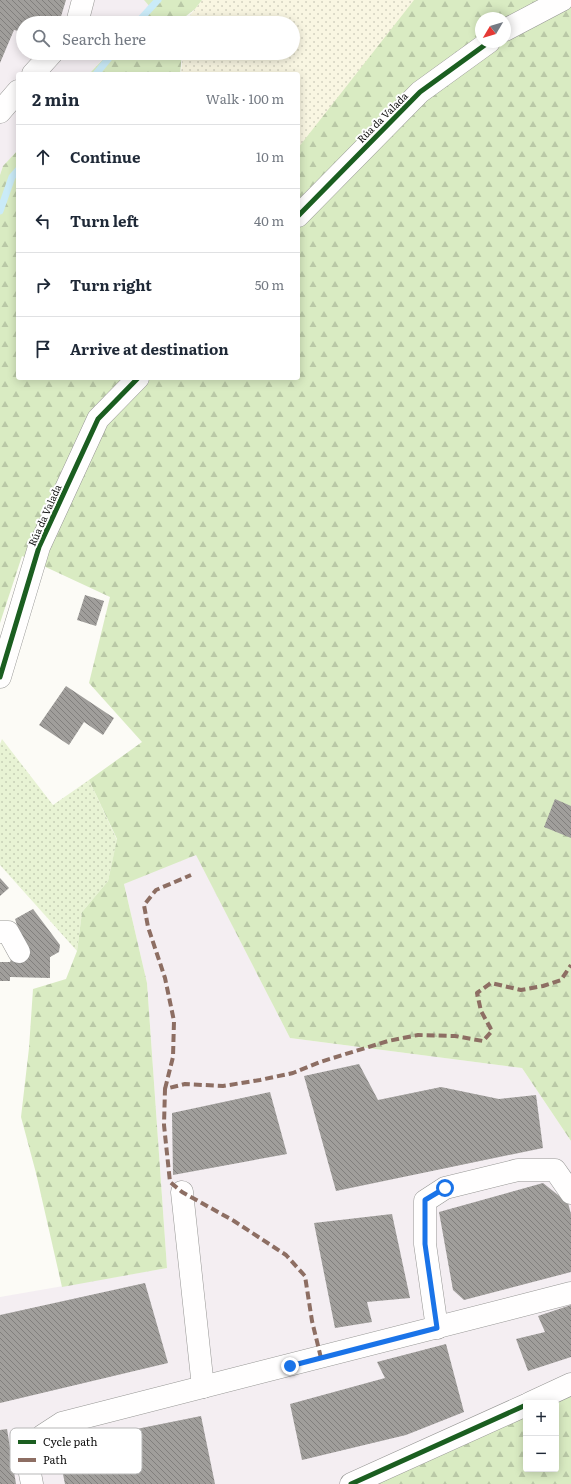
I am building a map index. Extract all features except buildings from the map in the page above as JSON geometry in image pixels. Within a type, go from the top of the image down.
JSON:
[{"type":"street","points":[[79,16],[83,0]]},
{"type":"street","points":[[511,27],[562,0]]},
{"type":"street","name":"Rúa da Valada","points":[[300,214],[420,92],[481,48]]},
{"type":"street","points":[[35,72],[46,60]]},
{"type":"street","points":[[0,112],[16,93]]},
{"type":"street","name":"Rúa da Valada","points":[[0,677],[39,547],[94,426],[98,419],[136,380]]},
{"type":"street","points":[[0,932],[8,932],[19,952]]},
{"type":"street","points":[[437,1328],[425,1244],[425,1200],[445,1188],[518,1170],[555,1170],[571,1193]]},
{"type":"street","points":[[182,1192],[203,1387]]},
{"type":"street","points":[[54,1428],[62,1423],[571,1293]]},
{"type":"street","points":[[536,1400],[571,1384]]},
{"type":"street","points":[[351,1484],[523,1406]]},
{"type":"street","points":[[30,1474],[32,1484]]},
{"type":"shaded area","points":[[0,0],[158,0],[143,16],[16,16],[16,60],[102,60],[91,72],[16,72],[16,152],[3,166],[0,175]]},
{"type":"shaded area","points":[[202,0],[423,0],[300,166],[300,72],[181,72],[182,60],[300,60],[300,16],[189,16]]},
{"type":"shaded area","points":[[195,852],[290,1038],[522,1068],[571,1141],[571,1384],[536,1400],[523,1400],[523,1406],[351,1484],[0,1484],[0,1297],[167,1268],[147,983],[124,884]]},
{"type":"green space","points":[[144,0],[202,0],[195,9],[186,16],[144,16],[151,8]]},
{"type":"green space","points":[[414,0],[571,0],[571,1141],[522,1068],[290,1038],[196,855],[124,884],[147,983],[167,1268],[62,1287],[36,1173],[21,1117],[29,1048],[33,989],[66,979],[77,951],[82,912],[108,881],[117,839],[89,780],[142,742],[89,683],[110,597],[22,556],[0,623],[0,175],[3,166],[16,152],[16,380],[300,380],[300,145]]},
{"type":"green space","points":[[102,60],[181,60],[180,72],[91,72]]},
{"type":"green space","points":[[2,739],[53,805],[89,780],[117,840],[108,881],[82,912],[77,951],[0,865],[0,744]]},
{"type":"green space","points":[[571,1384],[571,1484],[351,1484],[523,1406],[523,1472],[559,1472],[558,1400]]},
{"type":"waterway","points":[[143,16],[158,0]]},
{"type":"waterway","points":[[98,72],[107,60]]},
{"type":"waterway","points":[[0,211],[12,177],[16,172]]},
{"type":"marked path","points":[[165,1089],[173,1057],[174,1021],[165,978],[148,927],[144,905],[156,890],[191,875]]},
{"type":"marked path","points":[[321,1358],[312,1321],[305,1276],[286,1255],[234,1221],[182,1192],[170,1182],[164,1125],[165,1089],[185,1084],[223,1086],[293,1073],[320,1062],[388,1041],[418,1035],[455,1036],[483,1041],[492,1031],[481,1011],[477,993],[491,983],[521,990],[543,986],[561,980],[571,965]]},
{"type":"cycle path","points":[[300,214],[420,92],[481,48]]},
{"type":"cycle path","points":[[0,677],[39,547],[98,419],[136,380]]},
{"type":"cycle path","points":[[351,1484],[523,1406]]},
{"type":"route","points":[[290,1366],[437,1328],[425,1244],[425,1200],[445,1188]]}]
